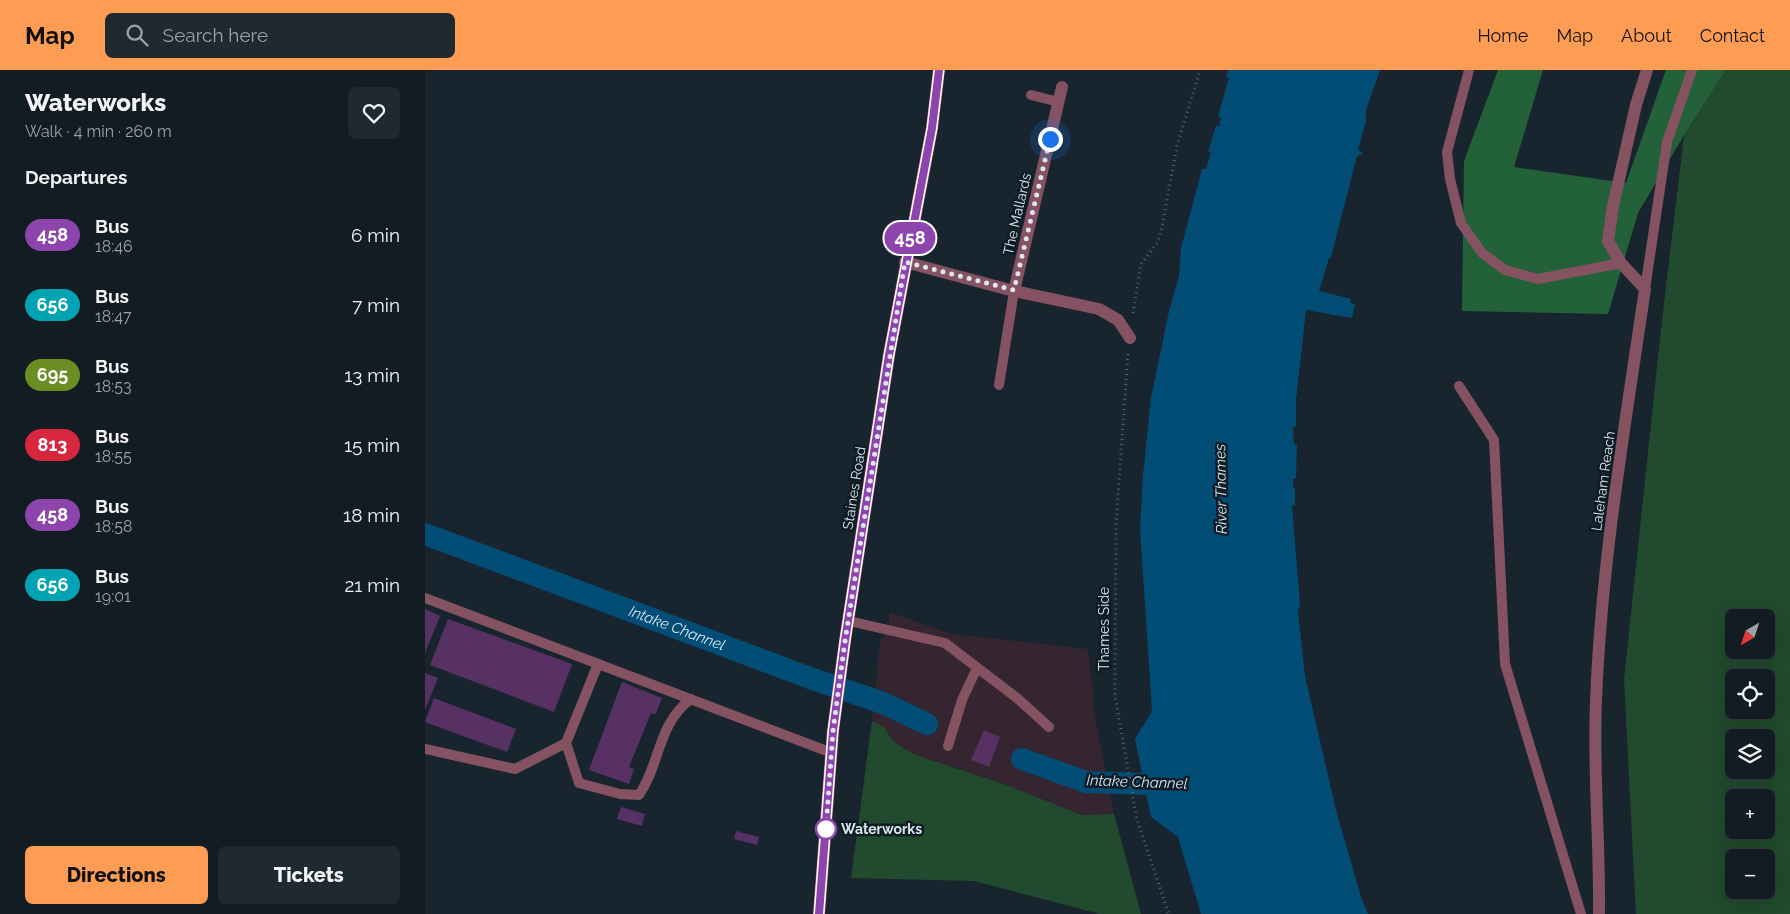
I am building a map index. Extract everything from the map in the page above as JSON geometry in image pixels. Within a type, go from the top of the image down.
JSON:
[{"type":"main road","name":"Staines Road","points":[[819,914],[833,731],[845,641],[905,262],[932,128],[939,70]]},
{"type":"street","points":[[1645,289],[1621,263],[1608,241],[1613,206],[1635,104],[1647,70]]},
{"type":"street","name":"The Mallards","points":[[1014,290],[1062,87]]},
{"type":"street","points":[[905,262],[1014,290],[1099,309],[1118,320],[1130,338]]},
{"type":"street","name":"Laleham Reach","points":[[1599,914],[1595,774],[1596,692],[1613,508],[1645,289]]},
{"type":"lane","points":[[1469,70],[1447,152],[1461,223],[1483,253],[1505,270],[1539,279],[1621,263]]},
{"type":"lane","points":[[1645,289],[1667,142],[1692,70]]},
{"type":"lane","points":[[1031,95],[1059,102]]},
{"type":"lane","points":[[999,385],[1014,290]]},
{"type":"lane","points":[[1459,386],[1495,440],[1505,664],[1581,914]]},
{"type":"lane","points":[[425,598],[832,753]]},
{"type":"lane","points":[[849,621],[945,643],[1017,698],[1049,727]]},
{"type":"lane","points":[[598,664],[566,743],[579,784],[620,794],[639,795],[647,784],[668,724],[678,709],[691,699]]},
{"type":"lane","points":[[948,746],[962,700],[977,668]]},
{"type":"lane","points":[[425,749],[515,769],[566,743]]},
{"type":"path","name":"Thames Side","points":[[1169,914],[1137,820],[1121,739],[1115,679],[1116,535],[1130,338],[1141,264],[1157,243],[1161,232],[1177,146],[1200,70]]},
{"type":"shaded area","points":[[889,612],[951,634],[1088,649],[1096,723],[1114,814],[1082,815],[1004,784],[913,754],[893,741],[884,727],[872,721],[880,642],[889,628]]},
{"type":"green space","points":[[1498,70],[1543,70],[1514,167],[1626,183],[1666,70],[1726,70],[1684,135],[1638,213],[1608,314],[1462,311],[1464,161]]},
{"type":"green space","points":[[1726,70],[1790,70],[1790,914],[1636,914],[1624,680],[1661,329],[1684,135]]},
{"type":"green space","points":[[872,721],[884,727],[893,741],[913,754],[1004,784],[1082,815],[1114,814],[1141,914],[1100,914],[974,881],[851,878]]},
{"type":"water","name":"River Thames","points":[[1228,70],[1380,70],[1366,110],[1366,122],[1358,149],[1363,154],[1357,156],[1331,257],[1329,258],[1319,291],[1351,299],[1350,303],[1355,304],[1352,318],[1306,310],[1296,400],[1296,426],[1293,427],[1294,444],[1297,445],[1296,478],[1293,479],[1295,505],[1292,505],[1300,605],[1298,612],[1305,676],[1336,810],[1361,897],[1368,914],[1201,914],[1178,837],[1151,817],[1135,739],[1152,711],[1140,529],[1143,475],[1151,398],[1169,311],[1179,276],[1181,248],[1202,169],[1206,169],[1211,152],[1208,151],[1216,126],[1219,127],[1221,118],[1218,116],[1229,78],[1226,77]]},
{"type":"building","points":[[425,609],[440,616],[425,653]]},
{"type":"building","points":[[448,619],[572,664],[554,712],[430,665]]},
{"type":"building","points":[[425,673],[438,678],[425,710]]},
{"type":"building","points":[[622,682],[662,698],[656,714],[651,713],[629,767],[634,769],[629,784],[589,770]]},
{"type":"building","points":[[434,698],[516,729],[507,752],[425,722]]},
{"type":"building","points":[[984,730],[1000,737],[989,767],[971,760]]},
{"type":"building","points":[[621,807],[645,814],[642,826],[617,819]]},
{"type":"building","points":[[736,831],[759,837],[757,845],[734,839]]},
{"type":"waterway","name":"Intake Channel","points":[[425,534],[810,678],[883,703],[927,724]]},
{"type":"waterway","name":"Intake Channel","points":[[1022,759],[1086,782],[1175,785]]},
{"type":"bus line","name":"458","points":[[819,914],[833,731],[845,641],[889,355],[905,262],[932,128],[939,70]]},
{"type":"place","name":"Waterworks","points":[[826,829]]},
{"type":"route","points":[[826,829],[833,731],[845,641],[905,262],[1014,290],[1050,139]]}]
